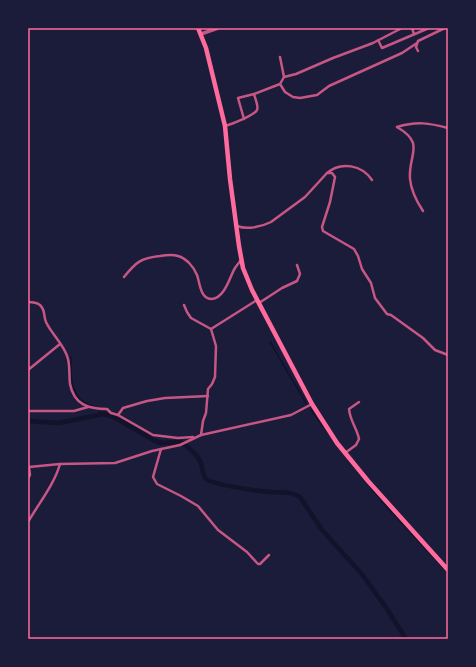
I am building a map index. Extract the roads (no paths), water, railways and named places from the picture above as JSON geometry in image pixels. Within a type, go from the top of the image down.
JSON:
[{"type":"main road","points":[[198,28],[206,48],[225,126],[236,226],[243,268],[258,301],[312,404],[345,453],[368,482],[448,570]]},
{"type":"street","points":[[201,34],[218,28]]},
{"type":"street","points":[[284,77],[296,74],[378,40],[402,28]]},
{"type":"street","points":[[412,28],[414,34]]},
{"type":"street","points":[[378,40],[382,48],[429,28]]},
{"type":"street","points":[[280,84],[285,92],[293,97],[300,98],[317,95],[329,86],[402,53],[418,41],[445,28]]},
{"type":"street","points":[[417,43],[418,51]]},
{"type":"street","points":[[244,119],[238,98],[254,94],[280,84],[284,77],[280,57]]},
{"type":"street","points":[[225,126],[240,122],[246,116],[256,112],[258,109],[254,94]]},
{"type":"street","points":[[423,211],[410,180],[413,143],[409,135],[397,127],[418,122],[448,128]]},
{"type":"street","points":[[236,226],[253,227],[271,222],[306,197],[327,173],[336,167],[356,167],[367,173],[372,180]]},
{"type":"street","points":[[327,173],[332,173],[335,177],[330,202],[322,227],[323,231],[354,248],[362,269],[371,283],[375,298],[387,314],[391,315],[424,338],[435,350],[448,356]]},
{"type":"street","points":[[124,277],[133,266],[141,260],[150,257],[176,255],[188,262],[194,268],[198,275],[202,292],[205,296],[212,299],[217,297],[227,287],[235,268],[242,259]]},
{"type":"street","points":[[211,329],[258,301],[297,281],[300,274],[297,265]]},
{"type":"street","points":[[28,302],[37,303],[45,311],[46,321],[61,344],[68,359],[70,384],[72,390],[77,399],[83,404],[89,407],[107,409],[111,413],[118,415],[153,435],[178,438],[196,437]]},
{"type":"street","points":[[184,305],[191,318],[211,329],[216,346],[215,377],[208,389],[201,435]]},
{"type":"street","points":[[28,370],[61,344]]},
{"type":"street","points":[[118,415],[123,408],[147,401],[165,398],[208,396]]},
{"type":"street","points":[[345,453],[356,445],[359,439],[358,433],[350,418],[349,410],[359,402]]},
{"type":"street","points":[[28,478],[30,475],[29,467],[60,464],[116,463],[161,448],[180,445],[201,435],[291,414],[307,408],[312,404]]},
{"type":"street","points":[[28,411],[74,411],[89,407]]},
{"type":"street","points":[[161,448],[153,474],[154,480],[157,484],[198,506],[218,530],[247,552],[258,564],[260,564],[269,555]]},
{"type":"street","points":[[28,522],[47,493],[60,464]]},
{"type":"waterway","points":[[270,342],[306,403]]},
{"type":"waterway","points":[[71,357],[72,381],[77,395],[81,400],[96,407]]},
{"type":"waterway","points":[[99,409],[100,414]]},
{"type":"waterway","points":[[311,410],[328,433]]},
{"type":"waterway","points":[[28,421],[59,423],[104,414],[114,417],[155,441],[162,443],[181,442],[196,455],[201,463],[206,479],[246,489],[297,495],[300,497],[322,530],[361,573],[387,609],[406,639]]},
{"type":"waterway","points":[[348,460],[386,506],[448,573]]}]
